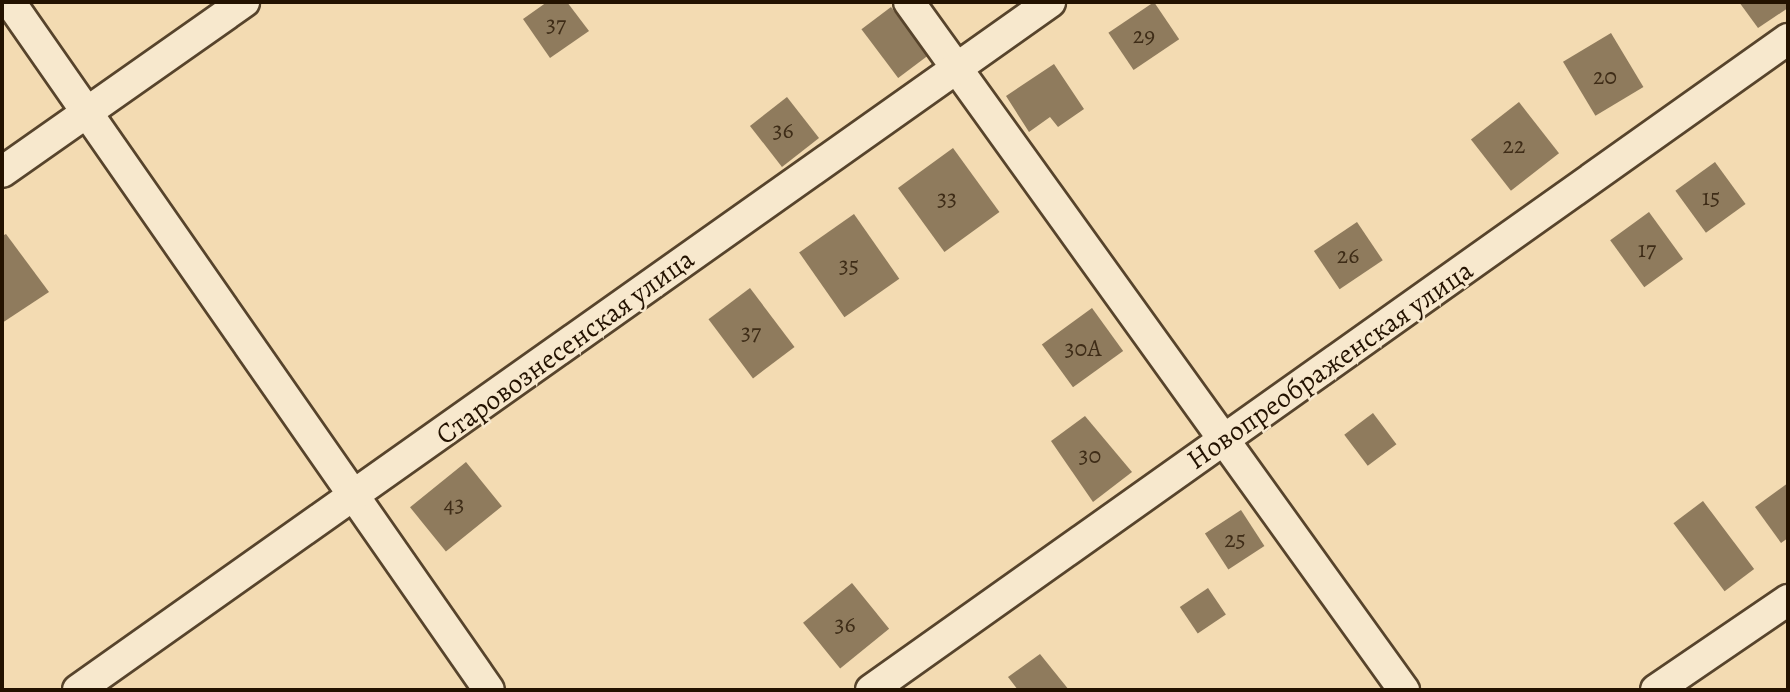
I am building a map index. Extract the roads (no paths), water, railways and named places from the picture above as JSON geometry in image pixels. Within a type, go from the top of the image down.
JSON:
[{"type":"street","points":[[10,2],[90,113],[351,498],[489,690]]},
{"type":"street","points":[[2,172],[90,113],[244,2]]},
{"type":"street","points":[[909,2],[1404,690]]},
{"type":"street","name":"Старовознесенская улица","points":[[78,690],[1050,2]]},
{"type":"street","name":"Новопреображенская улица","points":[[889,685],[1223,441],[1788,39]]},
{"type":"street","points":[[1656,690],[1788,600]]}]
